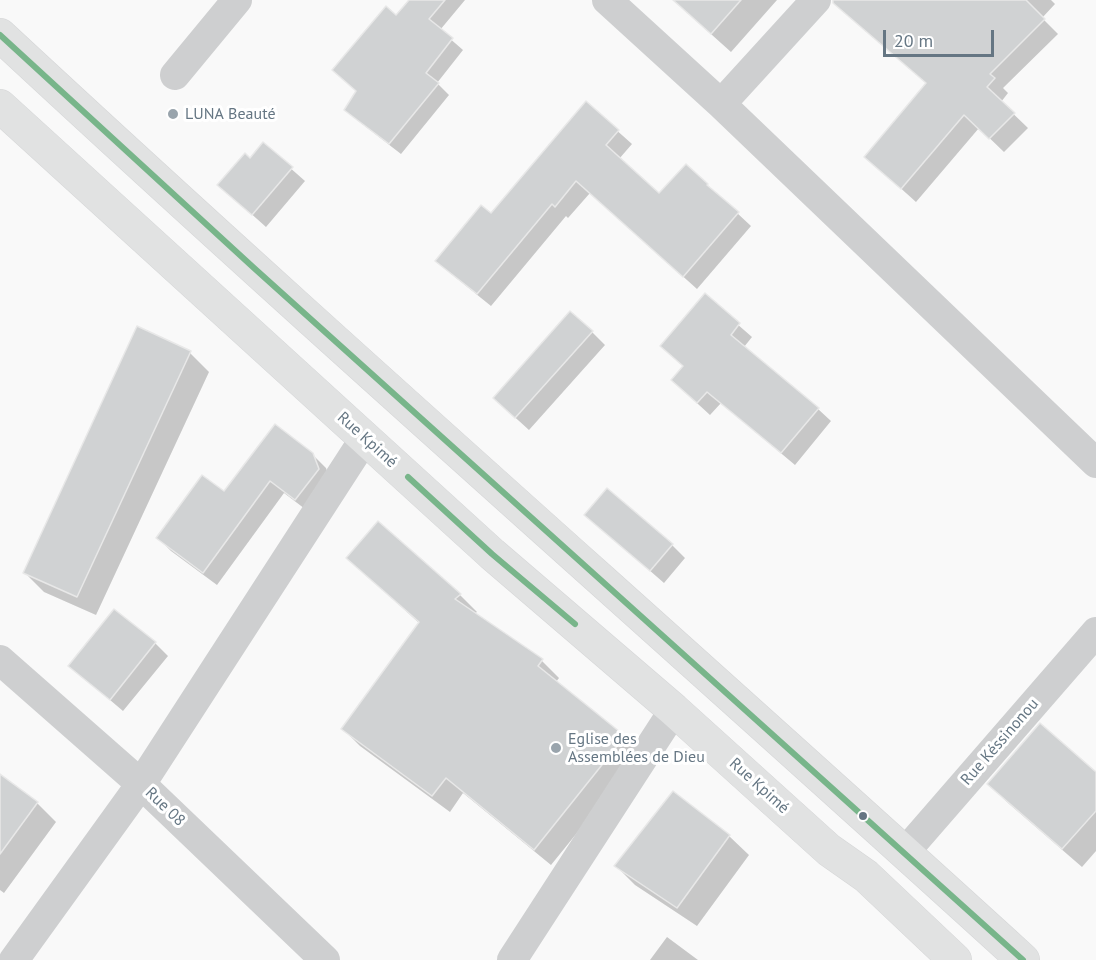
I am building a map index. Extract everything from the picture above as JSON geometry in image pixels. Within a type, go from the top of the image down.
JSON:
[{"type":"main road","points":[[0,35],[144,168],[1023,960]]},
{"type":"main road","name":"Rue Kpimé","points":[[0,106],[492,554],[675,710],[829,850],[866,876],[955,960]]},
{"type":"street","points":[[175,75],[237,0]]},
{"type":"street","points":[[607,0],[721,104],[1096,463]]},
{"type":"street","points":[[721,104],[816,0]]},
{"type":"street","points":[[14,960],[141,784],[365,438]]},
{"type":"street","name":"Rue Késsinonou","points":[[905,852],[1096,632]]},
{"type":"street","name":"Rue 08","points":[[0,660],[141,784],[325,960]]},
{"type":"street","points":[[512,960],[675,710]]},
{"type":"building","points":[[409,0],[445,0],[429,19],[453,38],[426,73],[439,83],[389,144],[344,110],[356,91],[332,70],[386,6],[396,15]]},
{"type":"building","points":[[673,0],[741,0],[711,34]]},
{"type":"building","points":[[833,0],[1026,0],[1045,19],[990,74],[995,78],[987,87],[1015,113],[989,139],[964,115],[901,189],[864,157],[926,83],[833,3]]},
{"type":"building","points":[[586,101],[619,130],[606,145],[659,193],[686,164],[739,212],[683,277],[576,181],[555,207],[552,204],[477,294],[435,261],[481,205],[491,213]]},
{"type":"building","points":[[263,142],[293,167],[252,215],[217,185],[245,153],[250,158]]},
{"type":"building","points":[[705,293],[740,323],[731,335],[819,408],[781,453],[707,392],[697,403],[671,380],[683,366],[660,346]]},
{"type":"building","points":[[570,311],[593,331],[515,418],[493,398]]},
{"type":"building","points":[[137,326],[191,351],[77,597],[23,573]]},
{"type":"building","points":[[275,424],[313,453],[319,469],[295,500],[270,481],[203,573],[156,538],[202,475],[224,491]]},
{"type":"building","points":[[607,488],[673,544],[650,571],[584,515]]},
{"type":"building","points":[[378,521],[461,594],[455,599],[543,659],[538,666],[625,736],[534,850],[446,778],[432,796],[341,729],[419,622],[346,558]]},
{"type":"building","points":[[114,609],[156,642],[110,700],[68,666]]},
{"type":"building","points":[[1040,723],[1096,772],[1096,811],[1062,849],[987,784]]},
{"type":"building","points":[[0,774],[38,802],[0,854]]},
{"type":"building","points":[[673,791],[730,835],[677,908],[614,866]]},
{"type":"transit line","points":[[0,35],[254,268],[1023,960]]},
{"type":"transit line","points":[[408,477],[492,554],[575,624]]},
{"type":"place","name":"LUNA Beauté","points":[[173,114]]},
{"type":"place","name":"Eglise des Assemblées de Dieu","points":[[556,748]]}]
